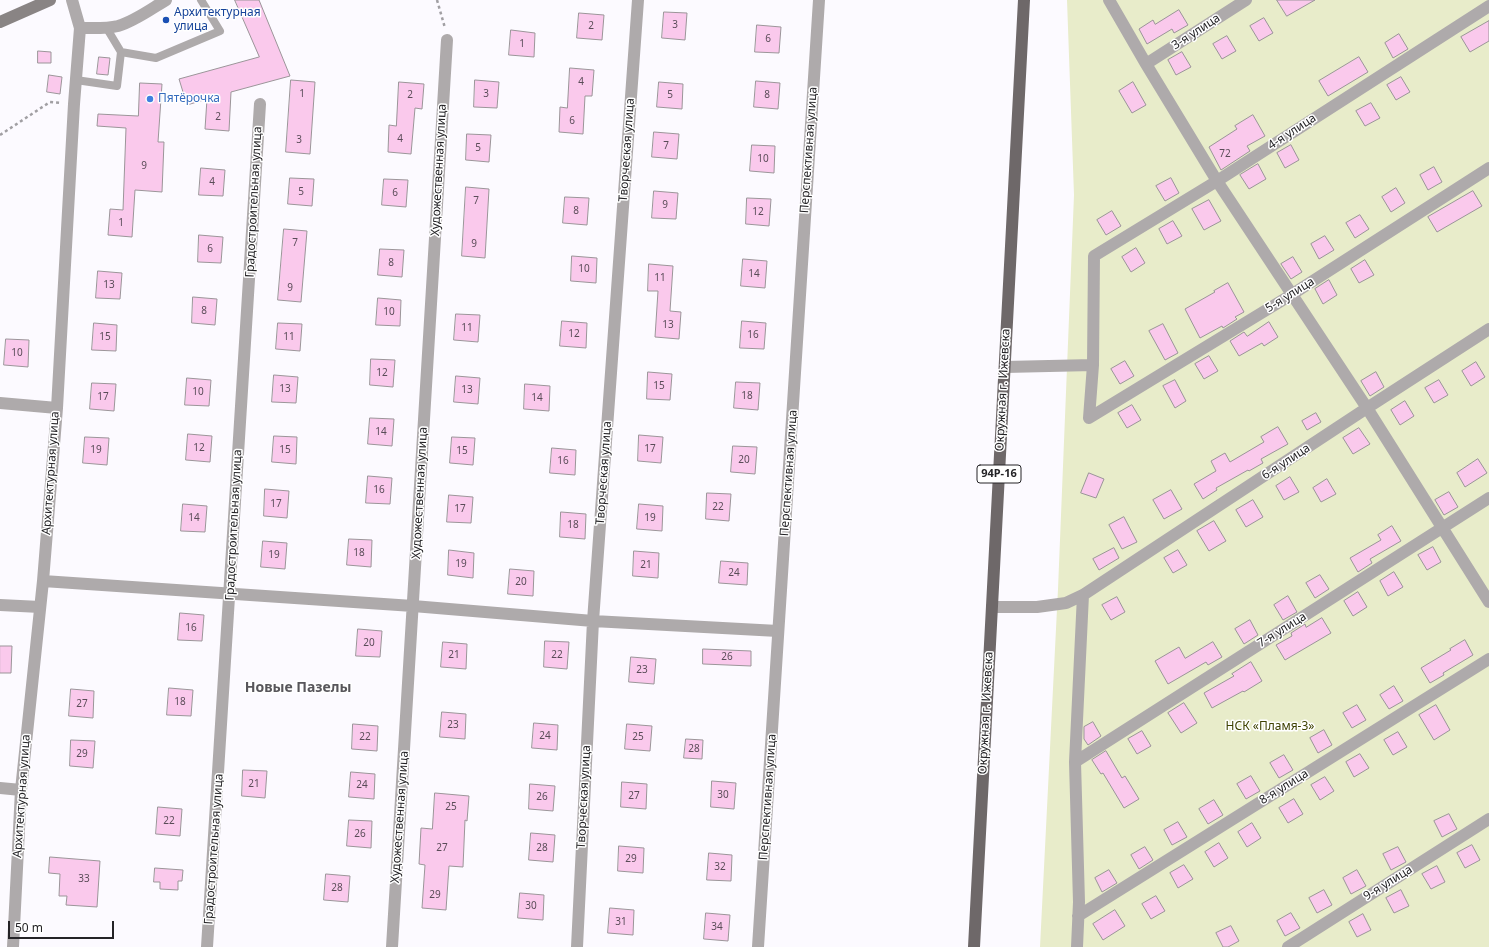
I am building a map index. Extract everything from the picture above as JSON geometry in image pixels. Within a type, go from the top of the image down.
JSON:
[{"type":"main road","name":"Окружная г. Ижевска","points":[[974,947],[1024,0]]},
{"type":"street","points":[[0,22],[50,0]]},
{"type":"street","name":"Архитектурная улица","points":[[13,947],[21,790],[43,581],[57,408],[74,104],[80,28],[72,0]]},
{"type":"street","points":[[80,28],[118,26],[135,19],[166,0]]},
{"type":"street","name":"Творческая улица","points":[[577,947],[593,621],[638,0]]},
{"type":"street","name":"Перспективная улица","points":[[758,947],[819,0]]},
{"type":"street","points":[[1109,0],[1217,181],[1367,408],[1489,602]]},
{"type":"street","name":"3-я улица","points":[[1146,64],[1246,0]]},
{"type":"street","name":"4-я улица","points":[[1094,365],[1094,256],[1217,181],[1489,6]]},
{"type":"street","name":"Художественная улица","points":[[392,947],[447,40]]},
{"type":"street","name":"Градостроительная улица","points":[[207,947],[260,104]]},
{"type":"street","name":"5-я улица","points":[[1094,365],[1089,418],[1291,295],[1489,168]]},
{"type":"street","name":"6-я улица","points":[[992,607],[1037,607],[1066,603],[1084,595],[1367,408],[1489,330]]},
{"type":"street","points":[[1005,367],[1094,365]]},
{"type":"street","points":[[0,404],[57,408]]},
{"type":"street","name":"7-я улица","points":[[1075,762],[1489,498]]},
{"type":"street","points":[[43,581],[413,606],[593,621],[778,631]]},
{"type":"street","points":[[1077,947],[1079,902],[1075,762],[1084,595]]},
{"type":"street","points":[[0,605],[40,608]]},
{"type":"street","name":"8-я улица","points":[[1078,916],[1489,659]]},
{"type":"street","points":[[0,788],[21,790]]},
{"type":"street","name":"9-я улица","points":[[1288,947],[1489,819]]},
{"type":"lane","points":[[121,52],[156,58],[220,31],[201,0]]},
{"type":"lane","points":[[76,80],[117,86],[121,52],[106,27]]},
{"type":"path","points":[[437,0],[447,33],[447,40]]},
{"type":"path","points":[[0,135],[50,102],[74,104]]},
{"type":"green space","name":"НСК «Пламя-3»","points":[[1067,0],[1489,0],[1489,947],[1040,947],[1058,589],[1074,195]]},
{"type":"building","points":[[235,0],[259,0],[290,76],[231,92],[229,131],[205,129],[207,99],[187,105],[179,79],[259,57]]},
{"type":"building","points":[[1277,0],[1315,0],[1287,16]]},
{"type":"building","points":[[1179,10],[1188,25],[1174,33],[1172,29],[1147,44],[1139,29],[1153,20],[1155,24]]},
{"type":"building","points":[[664,12],[687,13],[685,40],[662,38]]},
{"type":"building","points":[[579,13],[604,15],[602,40],[577,38]]},
{"type":"building","points":[[1264,18],[1273,33],[1259,41],[1250,26]]},
{"type":"building","points":[[1489,21],[1489,41],[1470,52],[1461,37]]},
{"type":"building","points":[[757,25],[781,27],[779,53],[755,52]]},
{"type":"building","points":[[511,30],[535,33],[534,57],[509,55]]},
{"type":"building","points":[[1399,34],[1408,49],[1393,58],[1385,43]]},
{"type":"building","points":[[1227,36],[1236,51],[1222,59],[1213,44]]},
{"type":"building","points":[[38,51],[51,52],[51,63],[38,63]]},
{"type":"building","points":[[1182,52],[1191,67],[1176,75],[1168,60]]},
{"type":"building","points":[[99,57],[110,58],[108,75],[97,74]]},
{"type":"building","points":[[1359,57],[1368,72],[1328,96],[1319,81]]},
{"type":"building","points":[[570,68],[594,70],[592,96],[585,96],[583,134],[559,132],[560,107],[567,108]]},
{"type":"building","points":[[49,75],[62,77],[60,94],[47,92]]},
{"type":"building","points":[[1401,77],[1410,92],[1396,100],[1387,85]]},
{"type":"building","points":[[291,80],[315,82],[310,154],[286,152]]},
{"type":"building","points":[[475,80],[499,82],[497,108],[474,107]]},
{"type":"building","points":[[756,81],[780,83],[778,109],[754,107]]},
{"type":"building","points":[[399,82],[424,84],[422,109],[415,108],[411,154],[388,152],[389,125],[396,126]]},
{"type":"building","points":[[659,82],[683,84],[682,109],[657,107]]},
{"type":"building","points":[[1133,82],[1146,105],[1132,113],[1119,91]]},
{"type":"building","points":[[140,83],[162,84],[158,142],[164,142],[162,192],[135,190],[132,237],[108,235],[110,209],[123,210],[126,128],[97,126],[98,114],[138,116]]},
{"type":"building","points":[[1371,103],[1380,118],[1365,126],[1356,111]]},
{"type":"building","points":[[1253,115],[1265,136],[1247,146],[1250,151],[1221,170],[1209,147],[1237,129],[1235,126]]},
{"type":"building","points":[[654,132],[679,134],[677,159],[652,157]]},
{"type":"building","points":[[467,134],[491,135],[489,162],[466,160]]},
{"type":"building","points":[[752,145],[775,146],[774,173],[750,171]]},
{"type":"building","points":[[1291,145],[1299,160],[1285,168],[1277,153]]},
{"type":"building","points":[[1258,164],[1266,179],[1249,189],[1240,175]]},
{"type":"building","points":[[1434,167],[1442,182],[1428,190],[1420,175]]},
{"type":"building","points":[[201,168],[225,170],[223,196],[199,195]]},
{"type":"building","points":[[290,178],[314,179],[312,206],[288,204]]},
{"type":"building","points":[[1171,178],[1179,193],[1165,201],[1156,186]]},
{"type":"building","points":[[384,179],[408,180],[406,207],[382,205]]},
{"type":"building","points":[[466,187],[489,189],[485,258],[462,256]]},
{"type":"building","points":[[1396,188],[1405,203],[1391,212],[1382,197]]},
{"type":"building","points":[[654,191],[678,193],[676,219],[652,218]]},
{"type":"building","points":[[1473,191],[1482,206],[1437,232],[1428,217]]},
{"type":"building","points":[[565,197],[589,198],[587,225],[563,223]]},
{"type":"building","points":[[747,198],[771,199],[769,226],[746,224]]},
{"type":"building","points":[[1209,200],[1221,221],[1204,230],[1192,209]]},
{"type":"building","points":[[1112,211],[1121,226],[1106,235],[1097,220]]},
{"type":"building","points":[[1360,215],[1369,229],[1355,238],[1346,223]]},
{"type":"building","points":[[1173,221],[1182,236],[1167,244],[1159,229]]},
{"type":"building","points":[[284,229],[307,231],[301,302],[278,300]]},
{"type":"building","points":[[199,235],[223,237],[221,263],[198,262]]},
{"type":"building","points":[[1325,236],[1334,250],[1319,259],[1311,244]]},
{"type":"building","points":[[1136,248],[1145,263],[1131,272],[1122,257]]},
{"type":"building","points":[[380,249],[404,250],[402,277],[378,275]]},
{"type":"building","points":[[572,256],[597,258],[596,283],[571,281]]},
{"type":"building","points":[[1293,257],[1302,272],[1291,279],[1281,264]]},
{"type":"building","points":[[743,259],[767,261],[765,288],[741,286]]},
{"type":"building","points":[[1365,260],[1374,275],[1359,283],[1351,269]]},
{"type":"building","points":[[649,264],[673,266],[670,311],[681,312],[679,339],[655,337],[658,291],[648,291]]},
{"type":"building","points":[[98,271],[122,273],[120,299],[96,298]]},
{"type":"building","points":[[1329,280],[1337,295],[1323,304],[1315,289]]},
{"type":"building","points":[[1228,283],[1244,312],[1235,317],[1237,319],[1223,328],[1222,326],[1200,338],[1185,309]]},
{"type":"building","points":[[193,297],[217,299],[215,325],[192,323]]},
{"type":"building","points":[[378,298],[401,300],[400,326],[376,325]]},
{"type":"building","points":[[456,314],[480,315],[478,342],[454,340]]},
{"type":"building","points":[[562,321],[587,323],[586,348],[560,346]]},
{"type":"building","points":[[742,321],[766,323],[764,349],[740,348]]},
{"type":"building","points":[[1269,322],[1278,337],[1264,346],[1262,343],[1239,356],[1230,341],[1244,332],[1247,336]]},
{"type":"building","points":[[94,323],[117,325],[116,351],[92,350]]},
{"type":"building","points":[[278,323],[302,324],[300,351],[276,349]]},
{"type":"building","points":[[1163,324],[1178,353],[1165,360],[1149,331]]},
{"type":"building","points":[[6,339],[29,340],[28,367],[4,365]]},
{"type":"building","points":[[1209,356],[1218,371],[1204,379],[1195,364]]},
{"type":"building","points":[[371,359],[395,360],[393,387],[370,385]]},
{"type":"building","points":[[1125,361],[1134,376],[1120,384],[1111,369]]},
{"type":"building","points":[[1476,362],[1485,377],[1471,386],[1462,371]]},
{"type":"building","points":[[648,372],[672,374],[670,400],[647,399]]},
{"type":"building","points":[[1376,372],[1384,387],[1370,396],[1361,381]]},
{"type":"building","points":[[274,375],[298,377],[296,403],[272,402]]},
{"type":"building","points":[[456,376],[480,378],[478,404],[454,402]]},
{"type":"building","points":[[187,378],[211,380],[209,406],[185,405]]},
{"type":"building","points":[[1175,380],[1186,401],[1175,408],[1163,386]]},
{"type":"building","points":[[1439,380],[1448,395],[1434,403],[1425,388]]},
{"type":"building","points":[[736,382],[760,383],[758,410],[734,408]]},
{"type":"building","points":[[92,383],[116,384],[114,411],[90,409]]},
{"type":"building","points":[[525,384],[550,386],[549,411],[524,409]]},
{"type":"building","points":[[1405,401],[1414,416],[1400,425],[1391,410]]},
{"type":"building","points":[[1132,405],[1141,420],[1127,428],[1118,413]]},
{"type":"building","points":[[1316,413],[1321,422],[1307,430],[1302,421]]},
{"type":"building","points":[[370,418],[394,419],[392,446],[368,444]]},
{"type":"building","points":[[1278,427],[1288,444],[1261,459],[1263,463],[1216,488],[1217,490],[1203,499],[1194,484],[1216,471],[1211,461],[1225,453],[1230,462],[1264,442],[1261,437]]},
{"type":"building","points":[[1359,428],[1370,444],[1353,454],[1343,438]]},
{"type":"building","points":[[188,434],[212,436],[210,462],[186,460]]},
{"type":"building","points":[[639,435],[663,437],[661,463],[638,461]]},
{"type":"building","points":[[274,436],[297,437],[296,464],[272,462]]},
{"type":"building","points":[[85,437],[109,438],[107,465],[83,463]]},
{"type":"building","points":[[452,437],[475,438],[473,465],[450,463]]},
{"type":"building","points":[[733,446],[757,447],[755,474],[731,472]]},
{"type":"building","points":[[552,448],[576,450],[575,475],[550,473]]},
{"type":"building","points":[[1478,459],[1487,473],[1465,487],[1457,473]]},
{"type":"building","points":[[1089,473],[1104,479],[1096,498],[1081,493]]},
{"type":"building","points":[[368,476],[392,478],[390,504],[366,503]]},
{"type":"building","points":[[1290,477],[1299,492],[1284,500],[1276,486]]},
{"type":"building","points":[[1327,479],[1336,494],[1321,502],[1313,488]]},
{"type":"building","points":[[265,489],[289,491],[287,518],[264,516]]},
{"type":"building","points":[[1171,490],[1182,509],[1164,519],[1153,500]]},
{"type":"building","points":[[1449,492],[1458,507],[1444,515],[1435,500]]},
{"type":"building","points":[[707,493],[731,494],[729,521],[706,519]]},
{"type":"building","points":[[449,495],[473,497],[471,523],[447,522]]},
{"type":"building","points":[[1253,500],[1263,517],[1246,527],[1236,510]]},
{"type":"building","points":[[183,504],[207,506],[205,532],[181,531]]},
{"type":"building","points":[[639,504],[663,506],[662,531],[637,529]]},
{"type":"building","points":[[561,512],[586,514],[585,539],[560,537]]},
{"type":"building","points":[[1124,517],[1137,542],[1122,549],[1109,525]]},
{"type":"building","points":[[1214,521],[1226,541],[1209,551],[1197,531]]},
{"type":"building","points":[[1392,526],[1401,541],[1370,559],[1372,563],[1358,572],[1350,558],[1381,540],[1378,535]]},
{"type":"building","points":[[349,539],[372,540],[371,567],[347,565]]},
{"type":"building","points":[[263,541],[287,543],[285,569],[261,567]]},
{"type":"building","points":[[1433,547],[1441,562],[1427,570],[1418,555]]},
{"type":"building","points":[[1114,548],[1119,558],[1099,570],[1093,559]]},
{"type":"building","points":[[449,550],[474,553],[473,578],[448,575]]},
{"type":"building","points":[[1178,550],[1187,565],[1173,573],[1164,558]]},
{"type":"building","points":[[634,551],[659,553],[658,578],[633,576]]},
{"type":"building","points":[[721,561],[748,563],[747,585],[719,583]]},
{"type":"building","points":[[510,569],[534,571],[533,596],[508,594]]},
{"type":"building","points":[[1394,572],[1403,587],[1388,596],[1380,581]]},
{"type":"building","points":[[1320,575],[1329,589],[1315,598],[1306,583]]},
{"type":"building","points":[[1358,592],[1367,607],[1353,616],[1344,601]]},
{"type":"building","points":[[1288,596],[1297,612],[1283,620],[1274,605]]},
{"type":"building","points":[[1117,597],[1125,612],[1111,620],[1102,605]]},
{"type":"building","points":[[180,613],[204,615],[202,641],[178,640]]},
{"type":"building","points":[[1322,618],[1331,633],[1285,660],[1276,645],[1292,636],[1291,633],[1305,624],[1306,627]]},
{"type":"building","points":[[1250,620],[1258,635],[1244,644],[1235,629]]},
{"type":"building","points":[[358,629],[382,631],[380,657],[356,656]]},
{"type":"building","points":[[1465,640],[1473,655],[1443,673],[1444,675],[1430,683],[1421,668]]},
{"type":"building","points":[[545,641],[569,642],[567,669],[544,667]]},
{"type":"building","points":[[443,642],[467,644],[466,669],[441,667]]},
{"type":"building","points":[[1213,642],[1222,657],[1208,665],[1206,662],[1168,684],[1155,661],[1179,647],[1185,658]]},
{"type":"building","points":[[0,646],[12,646],[11,673],[0,673]]},
{"type":"building","points":[[703,649],[751,651],[751,666],[703,664]]},
{"type":"building","points":[[631,657],[656,659],[654,684],[629,682]]},
{"type":"building","points":[[1251,662],[1262,681],[1212,708],[1204,693],[1234,676],[1232,674]]},
{"type":"building","points":[[1394,686],[1403,701],[1389,709],[1380,695]]},
{"type":"building","points":[[169,688],[193,690],[191,716],[167,715]]},
{"type":"building","points":[[71,689],[94,691],[93,718],[69,716]]},
{"type":"building","points":[[1184,703],[1197,723],[1181,733],[1168,713]]},
{"type":"building","points":[[1357,705],[1366,720],[1352,728],[1343,713]]},
{"type":"building","points":[[1436,705],[1450,730],[1434,740],[1419,715]]},
{"type":"building","points":[[442,712],[466,714],[465,739],[440,737]]},
{"type":"building","points":[[1093,722],[1101,736],[1088,745],[1084,739],[1084,727]]},
{"type":"building","points":[[534,723],[558,725],[557,750],[532,748]]},
{"type":"building","points":[[353,724],[378,726],[377,751],[352,749]]},
{"type":"building","points":[[627,724],[652,726],[650,751],[625,749]]},
{"type":"building","points":[[1324,730],[1332,745],[1318,753],[1310,738]]},
{"type":"building","points":[[1142,731],[1151,746],[1137,754],[1128,739]]},
{"type":"building","points":[[1398,732],[1407,747],[1393,755],[1384,740]]},
{"type":"building","points":[[686,739],[703,740],[702,759],[684,758]]},
{"type":"building","points":[[71,740],[95,741],[93,768],[70,766]]},
{"type":"building","points":[[1106,751],[1122,778],[1125,776],[1139,799],[1124,808],[1103,773],[1101,774],[1092,760]]},
{"type":"building","points":[[1360,754],[1369,768],[1354,777],[1346,762]]},
{"type":"building","points":[[1284,755],[1293,770],[1279,778],[1270,763]]},
{"type":"building","points":[[243,770],[267,771],[265,798],[242,796]]},
{"type":"building","points":[[351,772],[375,774],[374,799],[349,797]]},
{"type":"building","points":[[1251,776],[1260,791],[1246,799],[1237,784]]},
{"type":"building","points":[[1325,777],[1334,791],[1320,800],[1311,785]]},
{"type":"building","points":[[712,781],[736,783],[734,809],[711,807]]},
{"type":"building","points":[[622,782],[647,784],[646,809],[621,807]]},
{"type":"building","points":[[530,784],[555,786],[553,811],[529,809]]},
{"type":"building","points":[[435,793],[469,796],[467,821],[465,820],[463,867],[449,866],[446,910],[422,908],[425,865],[419,864],[421,828],[432,829]]},
{"type":"building","points":[[1294,799],[1303,814],[1288,823],[1279,808]]},
{"type":"building","points":[[1214,800],[1223,815],[1208,824],[1199,809]]},
{"type":"building","points":[[158,807],[182,809],[180,836],[156,834]]},
{"type":"building","points":[[1449,814],[1457,829],[1442,837],[1434,821]]},
{"type":"building","points":[[349,820],[372,821],[371,848],[347,846]]},
{"type":"building","points":[[1178,822],[1187,837],[1172,845],[1164,830]]},
{"type":"building","points":[[1252,823],[1261,838],[1247,847],[1238,832]]},
{"type":"building","points":[[531,833],[555,835],[553,862],[529,860]]},
{"type":"building","points":[[1219,843],[1228,858],[1214,867],[1205,852]]},
{"type":"building","points":[[1472,845],[1480,860],[1465,868],[1457,853]]},
{"type":"building","points":[[619,846],[644,848],[643,873],[618,871]]},
{"type":"building","points":[[1145,847],[1153,860],[1139,869],[1131,855]]},
{"type":"building","points":[[1398,847],[1406,862],[1391,870],[1383,854]]},
{"type":"building","points":[[709,853],[732,855],[731,881],[707,880]]},
{"type":"building","points":[[50,857],[100,861],[97,907],[66,905],[67,896],[59,896],[60,874],[49,873]]},
{"type":"building","points":[[1184,865],[1193,879],[1178,888],[1170,873]]},
{"type":"building","points":[[1437,866],[1445,882],[1431,889],[1422,874]]},
{"type":"building","points":[[155,868],[183,870],[182,881],[178,881],[178,890],[160,889],[160,882],[154,882]]},
{"type":"building","points":[[1109,870],[1117,883],[1102,892],[1095,878]]},
{"type":"building","points":[[1357,870],[1366,886],[1351,894],[1343,878]]},
{"type":"building","points":[[326,874],[350,876],[348,902],[324,900]]},
{"type":"building","points":[[1324,890],[1332,905],[1317,913],[1309,898]]},
{"type":"building","points":[[1401,890],[1409,906],[1394,913],[1386,898]]},
{"type":"building","points":[[520,893],[544,895],[543,920],[518,918]]},
{"type":"building","points":[[1156,896],[1165,911],[1151,919],[1142,904]]},
{"type":"building","points":[[610,908],[634,910],[633,935],[608,933]]},
{"type":"building","points":[[1115,910],[1125,926],[1103,940],[1093,924]]},
{"type":"building","points":[[706,913],[730,915],[728,941],[704,939]]},
{"type":"building","points":[[1291,913],[1300,928],[1285,936],[1277,921]]},
{"type":"building","points":[[1363,914],[1371,930],[1357,937],[1349,922]]},
{"type":"building","points":[[1231,926],[1239,941],[1228,947],[1223,947],[1216,933]]},
{"type":"place","name":"Архитектурная улица","points":[[166,20]]},
{"type":"place","name":"Пятёрочка","points":[[150,99]]},
{"type":"district","name":"Новые Пазелы","points":[[298,688]]}]
